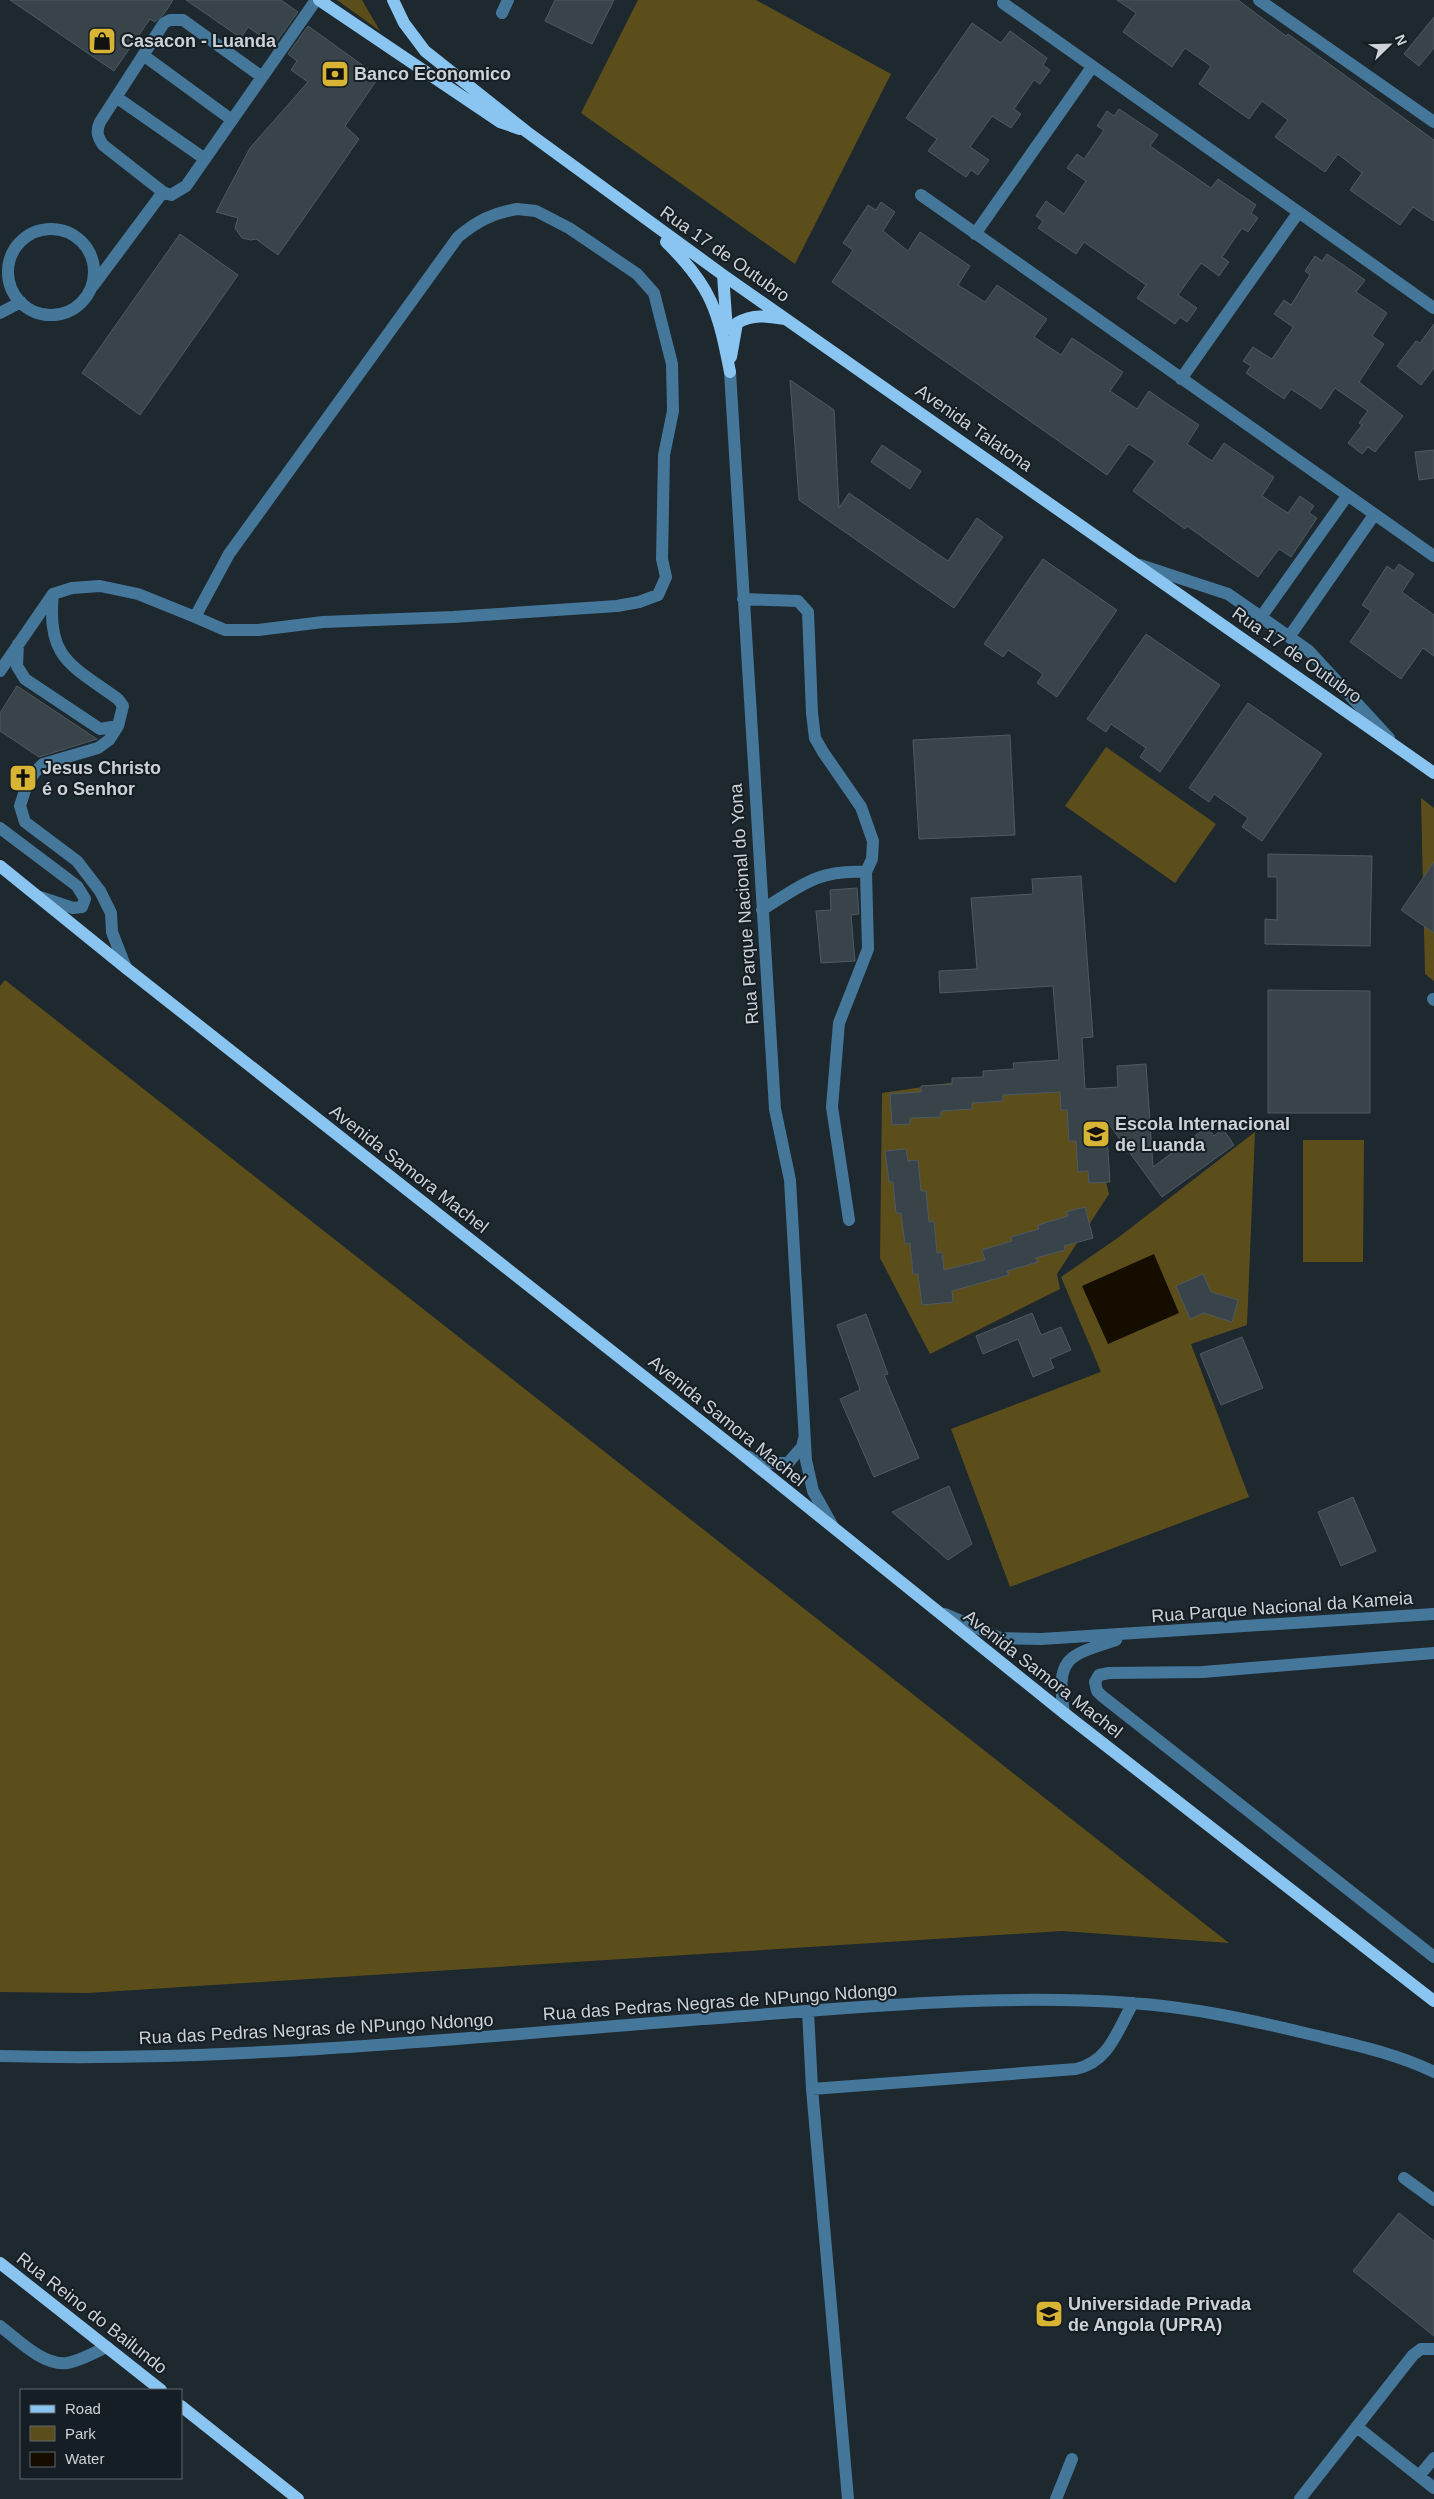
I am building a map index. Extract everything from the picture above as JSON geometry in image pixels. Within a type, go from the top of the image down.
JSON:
[{"type":"main road","points":[[322,0],[500,122],[527,132]]},
{"type":"main road","points":[[393,0],[404,23],[426,51],[527,132],[642,217],[682,257],[707,290],[721,327],[730,372]]},
{"type":"main road","name":"Rua 17 de Outubro","points":[[642,217],[789,320]]},
{"type":"main road","points":[[723,275],[730,372]]},
{"type":"main road","points":[[730,372],[733,338],[737,323],[747,317],[763,315],[789,320]]},
{"type":"main road","name":"Avenida Talatona","points":[[789,320],[1139,565]]},
{"type":"main road","name":"Rua 17 de Outubro","points":[[1139,565],[1434,773]]},
{"type":"main road","name":"Avenida Samora Machel","points":[[0,866],[126,968],[742,1454],[932,1609],[1434,2001]]},
{"type":"main road","name":"Rua Reino do Bailundo","points":[[0,2263],[160,2389]]},
{"type":"main road","points":[[182,2407],[298,2499]]},
{"type":"street","points":[[262,77],[183,20],[170,20],[164,23],[100,122],[97,130],[98,138],[103,145],[163,192],[171,195],[179,192],[186,186],[262,77],[322,0]]},
{"type":"street","points":[[184,197],[322,0]]},
{"type":"street","points":[[502,13],[508,0]]},
{"type":"street","points":[[1259,0],[1434,122]]},
{"type":"street","points":[[1003,3],[1434,308]]},
{"type":"street","points":[[143,55],[232,120]]},
{"type":"street","points":[[975,234],[1092,67]]},
{"type":"street","points":[[116,97],[205,158]]},
{"type":"street","points":[[90,291],[94,276],[93,262],[87,248],[77,237],[64,230],[50,228],[37,230],[25,236],[9,258],[7,272],[10,285],[20,302],[40,314],[54,315],[69,311],[81,303],[90,291],[163,192]]},
{"type":"street","points":[[921,195],[1434,556]]},
{"type":"street","points":[[0,671],[53,594],[72,588],[100,586],[138,594],[225,630],[258,630],[323,622],[453,618],[617,606],[640,602],[658,595],[666,577],[662,559],[664,455],[673,411],[672,364],[654,293],[637,274],[569,228],[536,211],[517,209],[495,213],[476,222],[458,237],[270,496],[229,554],[195,617]]},
{"type":"street","points":[[1181,379],[1298,213]]},
{"type":"street","points":[[0,313],[20,302]]},
{"type":"street","name":"Rua Parque Nacional do Yona","points":[[730,372],[775,1110],[790,1180],[806,1432],[806,1460],[813,1491],[825,1516],[840,1535]]},
{"type":"street","points":[[1261,617],[1347,496]]},
{"type":"street","points":[[1289,637],[1374,514]]},
{"type":"street","points":[[1139,565],[1228,594],[1261,617],[1309,651],[1395,745]]},
{"type":"street","points":[[53,594],[50,616],[57,647],[67,662],[118,699],[123,706],[118,726],[109,740],[98,748],[43,764],[34,772],[22,796],[20,806],[25,822],[77,861],[100,891],[110,913],[112,932],[126,968]]},
{"type":"street","points":[[743,599],[798,601],[808,612],[812,713],[815,738],[822,752],[861,807],[868,822],[873,841],[872,859],[866,872],[868,949],[839,1023],[832,1107],[849,1220]]},
{"type":"street","points":[[18,644],[17,666],[25,679],[100,729],[118,726]]},
{"type":"street","points":[[0,828],[64,879],[77,886],[85,899],[82,908],[73,908],[38,896]]},
{"type":"street","points":[[762,910],[810,879],[822,875],[866,872]]},
{"type":"street","name":"Rua Parque Nacional do Yona","points":[[742,1454],[766,1463],[788,1463],[802,1447],[806,1432]]},
{"type":"street","name":"Rua Parque Nacional da Kameia","points":[[932,1609],[1000,1638],[1059,1638],[1133,1634],[1434,1614]]},
{"type":"street","name":"Rua Parque Nacional da Kameia","points":[[1064,1713],[1060,1687],[1061,1672],[1066,1662],[1092,1648],[1133,1634]]},
{"type":"street","points":[[1434,1653],[1203,1672],[1109,1673],[1098,1674],[1095,1682],[1097,1691],[1102,1696],[1434,1957]]},
{"type":"street","name":"Rua das Pedras Negras de NPungo Ndongo","points":[[0,2056],[81,2058],[382,2046],[808,2011],[1027,1999],[1133,2003],[1228,2016],[1337,2040],[1418,2064],[1434,2072]]},
{"type":"street","points":[[812,2090],[1076,2069],[1088,2066],[1098,2061],[1106,2050],[1133,2003]]},
{"type":"street","points":[[808,2011],[812,2090],[848,2499]]},
{"type":"street","points":[[1404,2178],[1434,2200]]},
{"type":"street","points":[[0,2326],[37,2354],[52,2361],[67,2363],[106,2347]]},
{"type":"street","points":[[1300,2499],[1413,2354],[1421,2349],[1434,2349]]},
{"type":"street","points":[[1357,2427],[1434,2488]]},
{"type":"street","points":[[1419,2476],[1434,2458]]},
{"type":"street","points":[[1056,2499],[1072,2459]]},
{"type":"green space","points":[[337,0],[362,0],[380,31]]},
{"type":"green space","points":[[638,0],[756,0],[891,74],[795,264],[581,113]]},
{"type":"green space","points":[[1106,747],[1216,824],[1175,883],[1065,806]]},
{"type":"green space","points":[[1421,798],[1434,808],[1434,981],[1425,974]]},
{"type":"green space","points":[[5,980],[1229,1943],[1062,1931],[88,1993],[0,1992],[0,986]]},
{"type":"green space","points":[[1077,1064],[1109,1194],[1057,1274],[1060,1289],[930,1354],[880,1258],[882,1093]]},
{"type":"green space","points":[[1255,1132],[1247,1325],[1191,1344],[1249,1497],[1010,1587],[951,1429],[1101,1372],[1061,1277],[1119,1237]]},
{"type":"green space","points":[[1303,1140],[1364,1140],[1363,1262],[1303,1262]]},
{"type":"water","points":[[1154,1254],[1179,1313],[1108,1344],[1082,1286]]},
{"type":"building","name":"Casacon - Luanda","points":[[10,0],[173,0],[164,14],[155,22],[150,19],[114,71]]},
{"type":"building","points":[[186,0],[281,0],[298,12],[274,45],[248,27],[241,38]]},
{"type":"building","points":[[555,0],[614,0],[592,44],[545,21]]},
{"type":"building","points":[[1117,0],[1238,0],[1286,36],[1288,34],[1434,140],[1434,221],[1413,207],[1400,225],[1350,190],[1362,173],[1338,154],[1325,172],[1275,137],[1288,120],[1262,101],[1249,119],[1199,84],[1211,66],[1185,48],[1172,67],[1123,32],[1136,13]]},
{"type":"building","points":[[1434,17],[1434,48],[1419,66],[1404,54]]},
{"type":"building","points":[[972,23],[1001,43],[1010,31],[1047,58],[1043,65],[1050,70],[1040,84],[1034,80],[1014,109],[1021,114],[1011,128],[992,116],[970,147],[989,160],[978,175],[971,170],[966,177],[928,151],[937,139],[906,118]]},
{"type":"building","points":[[308,26],[379,77],[345,126],[359,139],[278,255],[256,239],[242,238],[235,228],[238,218],[216,212],[250,148],[308,82],[291,70],[297,61],[288,54]]},
{"type":"building","points":[[1119,109],[1158,135],[1150,146],[1211,188],[1218,179],[1256,205],[1251,213],[1258,218],[1248,232],[1242,228],[1222,257],[1229,262],[1219,276],[1201,263],[1178,295],[1197,308],[1187,322],[1180,317],[1175,324],[1137,298],[1146,285],[1084,242],[1076,254],[1038,228],[1043,221],[1036,216],[1046,201],[1064,214],[1086,181],[1067,168],[1077,154],[1084,159],[1104,130],[1097,126],[1107,111],[1114,116]]},
{"type":"building","points":[[881,202],[895,212],[883,231],[908,251],[920,232],[970,266],[958,285],[985,302],[997,285],[1047,319],[1034,337],[1061,355],[1072,338],[1123,372],[1110,391],[1137,409],[1149,391],[1199,425],[1187,444],[1212,461],[1224,443],[1274,477],[1262,496],[1288,513],[1300,496],[1314,506],[1309,513],[1317,518],[1291,557],[1279,549],[1258,577],[1187,526],[1185,529],[1133,491],[1155,461],[1129,444],[1107,475],[832,282],[853,250],[843,243],[868,205],[876,210]]},
{"type":"building","points":[[180,234],[238,275],[140,415],[82,373]]},
{"type":"building","points":[[1327,254],[1365,280],[1356,292],[1387,313],[1372,336],[1384,344],[1359,382],[1403,416],[1375,452],[1368,447],[1362,454],[1348,443],[1362,425],[1359,423],[1368,411],[1335,388],[1321,409],[1291,389],[1284,399],[1246,373],[1251,366],[1243,361],[1253,347],[1272,359],[1293,327],[1274,314],[1284,300],[1291,305],[1310,275],[1305,271],[1315,256],[1322,261]]},
{"type":"building","points":[[1434,324],[1434,368],[1421,385],[1397,366],[1416,341],[1420,343]]},
{"type":"building","points":[[790,380],[834,410],[839,508],[849,493],[948,561],[977,518],[1003,537],[954,608],[799,500]]},
{"type":"building","points":[[882,445],[921,471],[910,489],[871,462]]},
{"type":"building","points":[[1434,450],[1434,478],[1419,480],[1415,452]]},
{"type":"building","points":[[1043,559],[1117,610],[1057,697],[1037,683],[1043,674],[1008,650],[1003,657],[984,644]]},
{"type":"building","points":[[1399,564],[1414,574],[1402,592],[1434,615],[1434,656],[1423,648],[1401,679],[1350,642],[1371,611],[1362,605],[1387,566],[1394,571]]},
{"type":"building","points":[[1146,634],[1220,685],[1160,772],[1140,757],[1146,748],[1111,724],[1106,732],[1087,719]]},
{"type":"building","points":[[17,686],[97,739],[39,757],[0,731],[0,713]]},
{"type":"building","points":[[1248,703],[1322,754],[1262,841],[1242,827],[1248,818],[1214,794],[1209,802],[1189,788]]},
{"type":"building","points":[[1010,735],[1015,835],[919,839],[913,740]]},
{"type":"building","points":[[1268,854],[1372,856],[1370,946],[1265,944],[1265,919],[1277,920],[1277,877],[1268,877]]},
{"type":"building","points":[[1434,862],[1434,933],[1401,910]]},
{"type":"building","points":[[1081,876],[1093,1037],[1082,1038],[1085,1089],[1118,1087],[1117,1066],[1146,1064],[1153,1167],[1207,1127],[1214,1136],[1223,1129],[1234,1145],[1162,1197],[1106,1120],[1110,1182],[1089,1183],[1088,1171],[1078,1172],[1076,1141],[1069,1141],[1067,1110],[1061,1110],[1060,1092],[1003,1095],[1003,1101],[972,1103],[972,1109],[941,1111],[941,1117],[910,1118],[910,1124],[892,1125],[890,1094],[921,1092],[921,1086],[952,1084],[952,1078],[983,1077],[983,1071],[1014,1069],[1013,1063],[1059,1060],[1053,986],[940,993],[939,971],[977,969],[971,898],[1033,894],[1032,879]]},
{"type":"building","points":[[857,888],[859,914],[851,915],[855,961],[821,963],[816,911],[831,910],[830,890]]},
{"type":"building","points":[[1268,990],[1370,991],[1370,1113],[1268,1113]]},
{"type":"building","points":[[906,1149],[908,1161],[918,1160],[921,1191],[926,1191],[929,1222],[934,1221],[937,1253],[942,1252],[944,1270],[985,1260],[982,1250],[1012,1241],[1011,1237],[1039,1229],[1038,1225],[1068,1216],[1066,1212],[1085,1207],[1093,1238],[1064,1246],[1065,1250],[1036,1258],[1038,1262],[1007,1271],[1009,1275],[952,1291],[953,1302],[922,1305],[918,1274],[913,1274],[910,1243],[905,1244],[901,1213],[896,1213],[893,1182],[889,1182],[885,1151]]},
{"type":"building","points":[[1203,1274],[1211,1292],[1238,1300],[1232,1322],[1204,1313],[1190,1319],[1176,1286]]},
{"type":"building","points":[[1032,1313],[1041,1335],[1061,1327],[1071,1350],[1050,1359],[1054,1368],[1033,1377],[1018,1339],[983,1354],[976,1336]]},
{"type":"building","points":[[866,1314],[888,1374],[884,1375],[919,1458],[874,1477],[840,1399],[860,1390],[837,1325]]},
{"type":"building","points":[[1242,1337],[1263,1388],[1221,1405],[1200,1354]]},
{"type":"building","points":[[949,1486],[972,1544],[948,1560],[892,1512]]},
{"type":"building","points":[[1353,1497],[1376,1551],[1341,1566],[1318,1512]]},
{"type":"building","points":[[1399,2213],[1434,2241],[1434,2336],[1353,2271]]},
{"type":"place","name":"Casacon - Luanda","points":[[102,41]]},
{"type":"place","name":"Banco Economico","points":[[335,74]]},
{"type":"place","name":"Jesus Christo é o Senhor","points":[[23,778]]},
{"type":"place","name":"Escola Internacional de Luanda","points":[[1096,1134]]},
{"type":"place","name":"Universidade Privada de Angola (UPRA)","points":[[1049,2314]]}]
